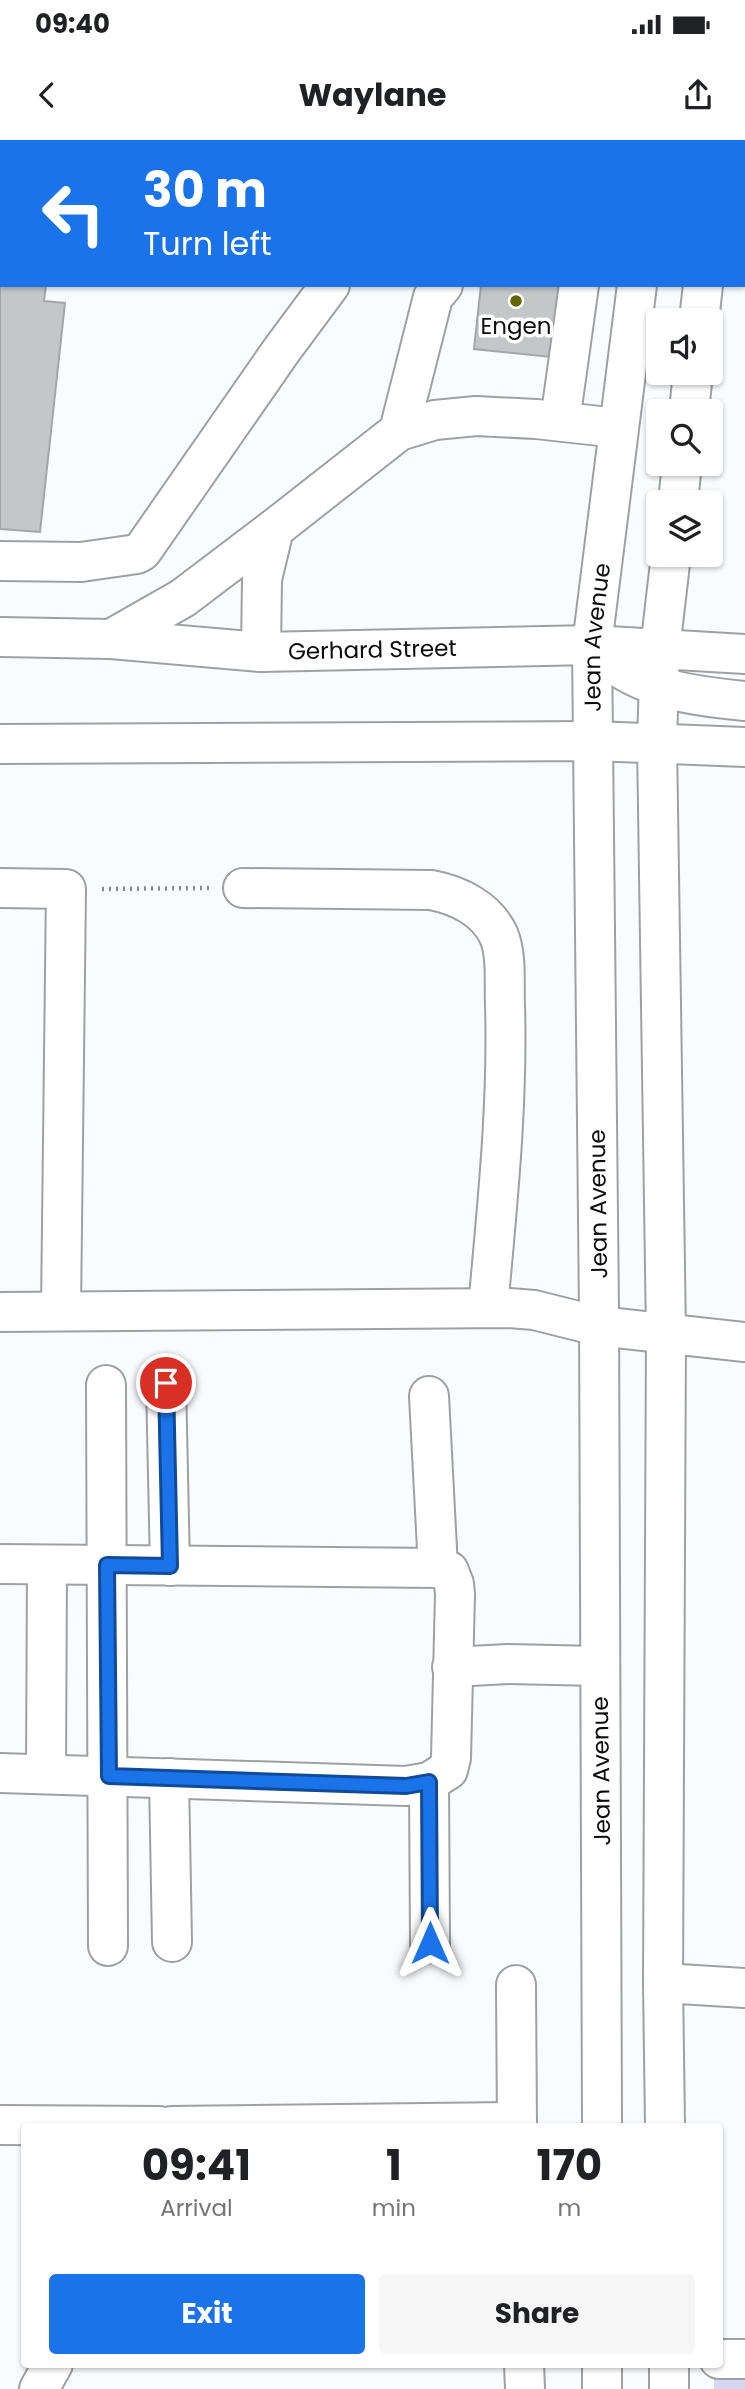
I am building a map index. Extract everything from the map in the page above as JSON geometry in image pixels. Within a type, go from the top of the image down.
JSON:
[{"type":"street","points":[[0,561],[80,562],[142,551],[329,287]]},
{"type":"street","points":[[398,431],[433,297],[441,287]]},
{"type":"street","points":[[561,422],[579,287]]},
{"type":"street","name":"Jean Avenue","points":[[602,2123],[592,645],[637,287]]},
{"type":"street","points":[[700,308],[703,287]]},
{"type":"street","points":[[111,639],[183,598],[398,431],[435,420],[476,416],[618,428]]},
{"type":"street","points":[[261,652],[262,579],[274,529]]},
{"type":"street","points":[[665,2123],[663,1983],[666,1334],[657,742],[660,649],[670,567]]},
{"type":"street","name":"Gerhard Street","points":[[0,637],[111,639],[261,652],[592,645],[745,654]]},
{"type":"street","points":[[592,645],[609,664],[659,687],[687,695],[745,701]]},
{"type":"street","points":[[0,744],[593,741],[745,747]]},
{"type":"street","points":[[0,888],[66,889],[61,1310]]},
{"type":"street","points":[[243,888],[431,890],[453,894],[474,906],[493,925],[503,951],[506,1037],[503,1129],[488,1308]]},
{"type":"street","points":[[0,1312],[488,1308],[534,1310],[598,1326],[745,1342]]},
{"type":"street","points":[[166,1383],[170,1566]]},
{"type":"street","points":[[106,1385],[108,1946]]},
{"type":"street","points":[[429,1396],[438,1568]]},
{"type":"street","points":[[0,1564],[438,1568],[449,1571],[454,1584],[451,1758],[448,1770],[429,1782],[406,1786],[0,1773]]},
{"type":"street","points":[[46,1774],[47,1565]]},
{"type":"street","points":[[452,1667],[508,1664],[599,1666]]},
{"type":"street","points":[[169,1779],[172,1942]]},
{"type":"street","points":[[429,1782],[430,1943]]},
{"type":"street","points":[[663,1983],[745,1988]]},
{"type":"street","points":[[516,1985],[517,2123]]},
{"type":"street","points":[[0,2125],[21,2125]]},
{"type":"street","points":[[723,2359],[745,2358]]},
{"type":"street","points":[[39,2389],[50,2368]]},
{"type":"street","points":[[524,2368],[525,2389]]},
{"type":"street","points":[[602,2368],[602,2389]]},
{"type":"street","points":[[669,2368],[669,2389]]},
{"type":"path","points":[[66,889],[243,888]]},
{"type":"shaded area","points":[[714,2374],[745,2374],[745,2389],[714,2389]]},
{"type":"building","points":[[0,287],[46,287],[44,301],[65,303],[40,532],[0,529]]},
{"type":"building","points":[[481,287],[559,287],[551,357],[474,349]]},
{"type":"place","name":"Engen","points":[[516,301]]},
{"type":"route","points":[[166,1383],[170,1566],[107,1565],[109,1776],[406,1786],[420,1786],[429,1782],[430,1943]]}]
